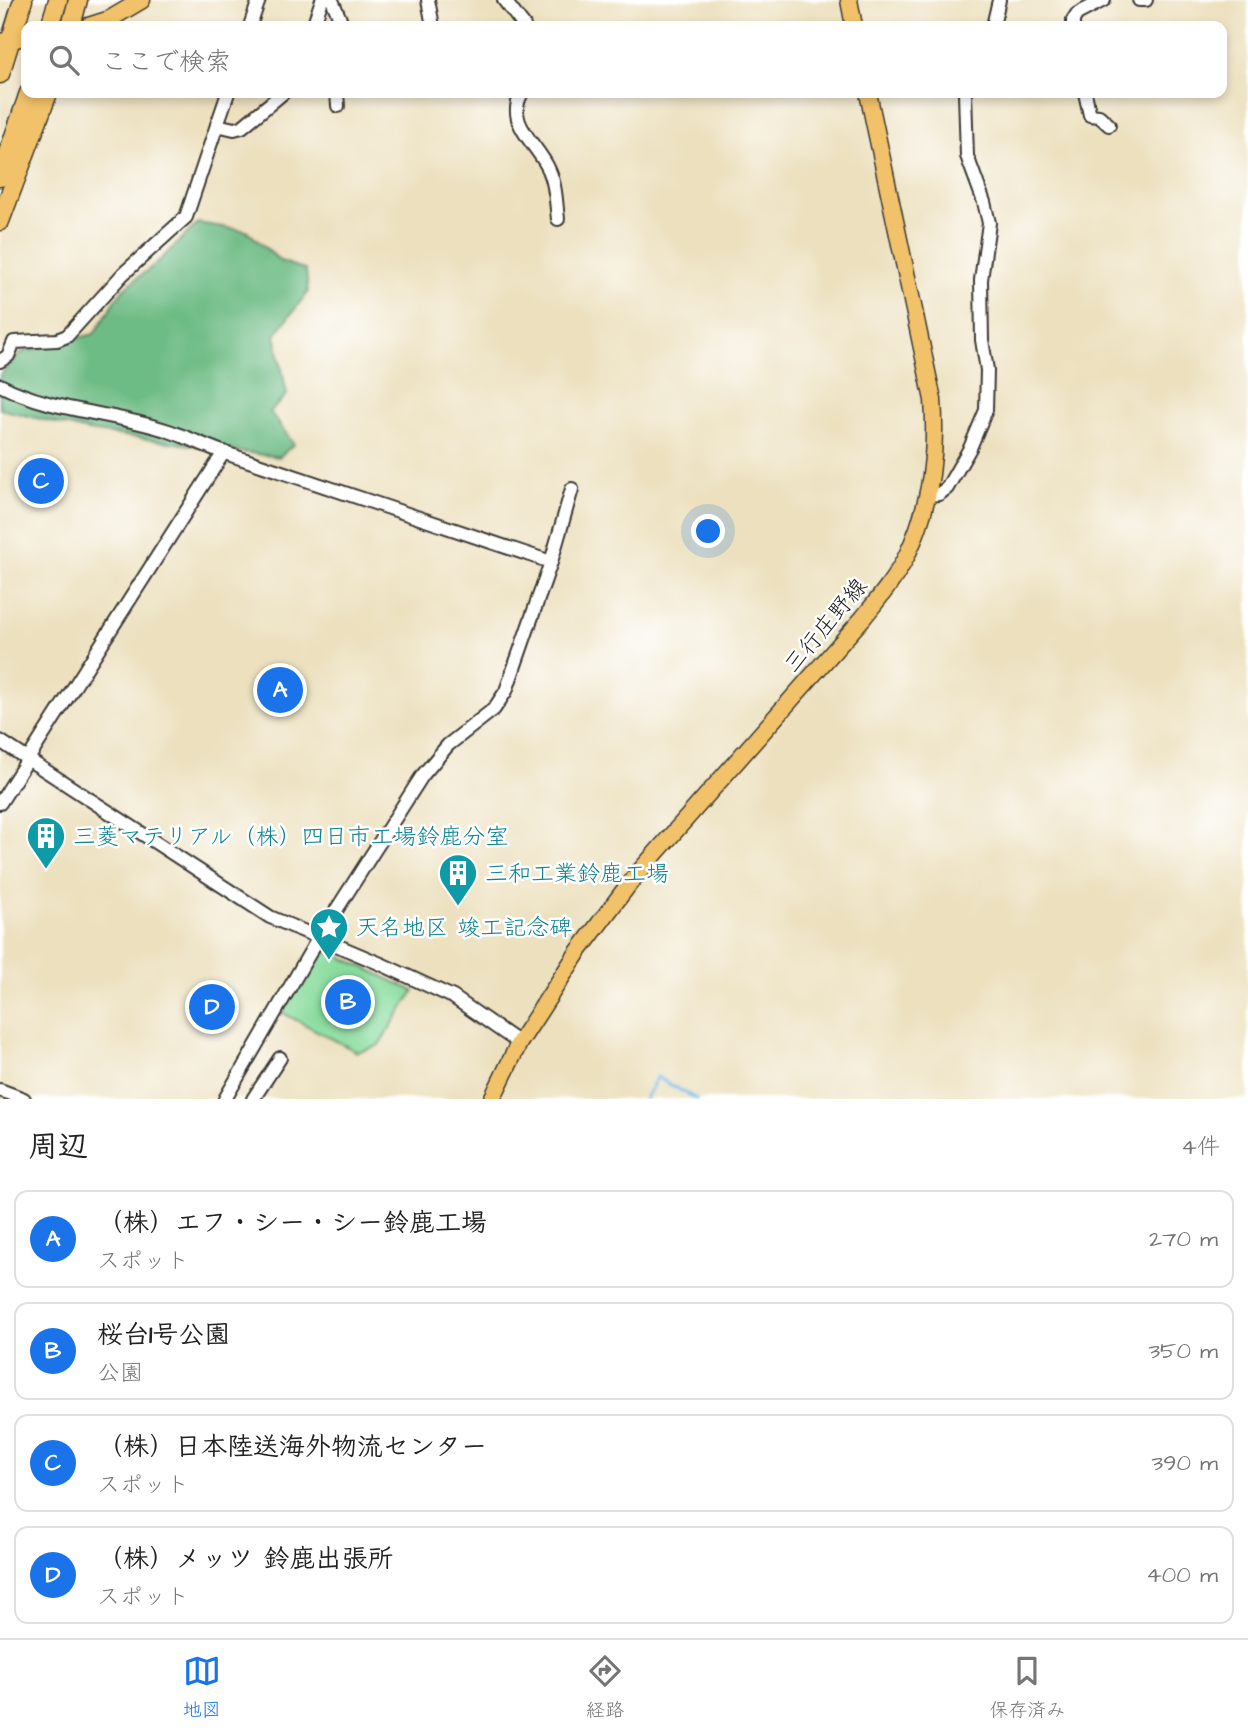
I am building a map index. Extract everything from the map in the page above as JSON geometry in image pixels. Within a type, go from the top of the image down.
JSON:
[{"type":"highway","points":[[0,74],[23,0]]},
{"type":"highway","points":[[52,21],[58,0]]},
{"type":"highway","points":[[72,21],[78,0]]},
{"type":"highway","points":[[0,177],[27,98]]},
{"type":"highway","points":[[0,221],[46,98]]},
{"type":"main road","points":[[104,21],[142,0]]},
{"type":"main road","points":[[849,0],[855,21]]},
{"type":"main road","name":"三行庄野線","points":[[492,1099],[519,1043],[578,952],[632,880],[863,618],[907,556],[928,495],[934,450],[933,400],[869,98]]},
{"type":"street","points":[[252,21],[259,0]]},
{"type":"street","points":[[315,21],[322,0]]},
{"type":"street","points":[[332,0],[341,21]]},
{"type":"street","points":[[428,0],[432,21]]},
{"type":"street","points":[[504,0],[520,21]]},
{"type":"street","points":[[994,21],[999,0]]},
{"type":"street","points":[[1074,21],[1074,17],[1104,0]]},
{"type":"street","points":[[1139,0],[1146,0]]},
{"type":"street","points":[[0,361],[8,356],[14,342],[57,340],[67,336],[102,295],[186,217],[226,98]]},
{"type":"street","points":[[217,125],[234,129],[242,127],[277,98]]},
{"type":"street","points":[[520,98],[515,107],[518,123],[550,171],[558,219]]},
{"type":"street","points":[[928,495],[939,494],[947,488],[970,448],[986,410],[987,370],[982,340],[981,280],[989,223],[967,156],[965,98]]},
{"type":"street","points":[[1086,98],[1090,115],[1099,116],[1110,125]]},
{"type":"street","points":[[0,385],[48,404],[144,423],[551,562]]},
{"type":"street","points":[[0,803],[224,452]]},
{"type":"street","points":[[225,1099],[319,937],[437,756],[494,709],[506,691],[551,562],[572,489]]},
{"type":"street","points":[[0,741],[270,917],[453,997],[519,1043]]},
{"type":"street","points":[[253,1099],[280,1058]]},
{"type":"street","points":[[0,1090],[24,1099]]},
{"type":"green space","points":[[198,223],[247,231],[280,261],[306,270],[308,292],[275,335],[287,395],[270,412],[294,444],[279,457],[88,431],[0,409],[0,375],[22,352],[94,334],[123,289],[157,263]]},
{"type":"green space","points":[[331,952],[414,991],[378,1046],[357,1052],[283,1013],[315,956]]},
{"type":"waterway","points":[[645,1099],[657,1077],[696,1099]]},
{"type":"place","name":"（株）日本陸送海外物流センター","points":[[41,481]]},
{"type":"place","name":"（株）エフ・シー・シー鈴鹿工場","points":[[280,690]]},
{"type":"place","name":"三菱マテリアル（株）四日市工場鈴鹿分室","points":[[46,870]]},
{"type":"place","name":"三和工業鈴鹿工場","points":[[458,907]]},
{"type":"place","name":"天名地区 竣工記念碑","points":[[329,961]]},
{"type":"place","name":"桜台1号公園","points":[[348,1002]]},
{"type":"place","name":"（株）メッツ 鈴鹿出張所","points":[[212,1007]]}]
